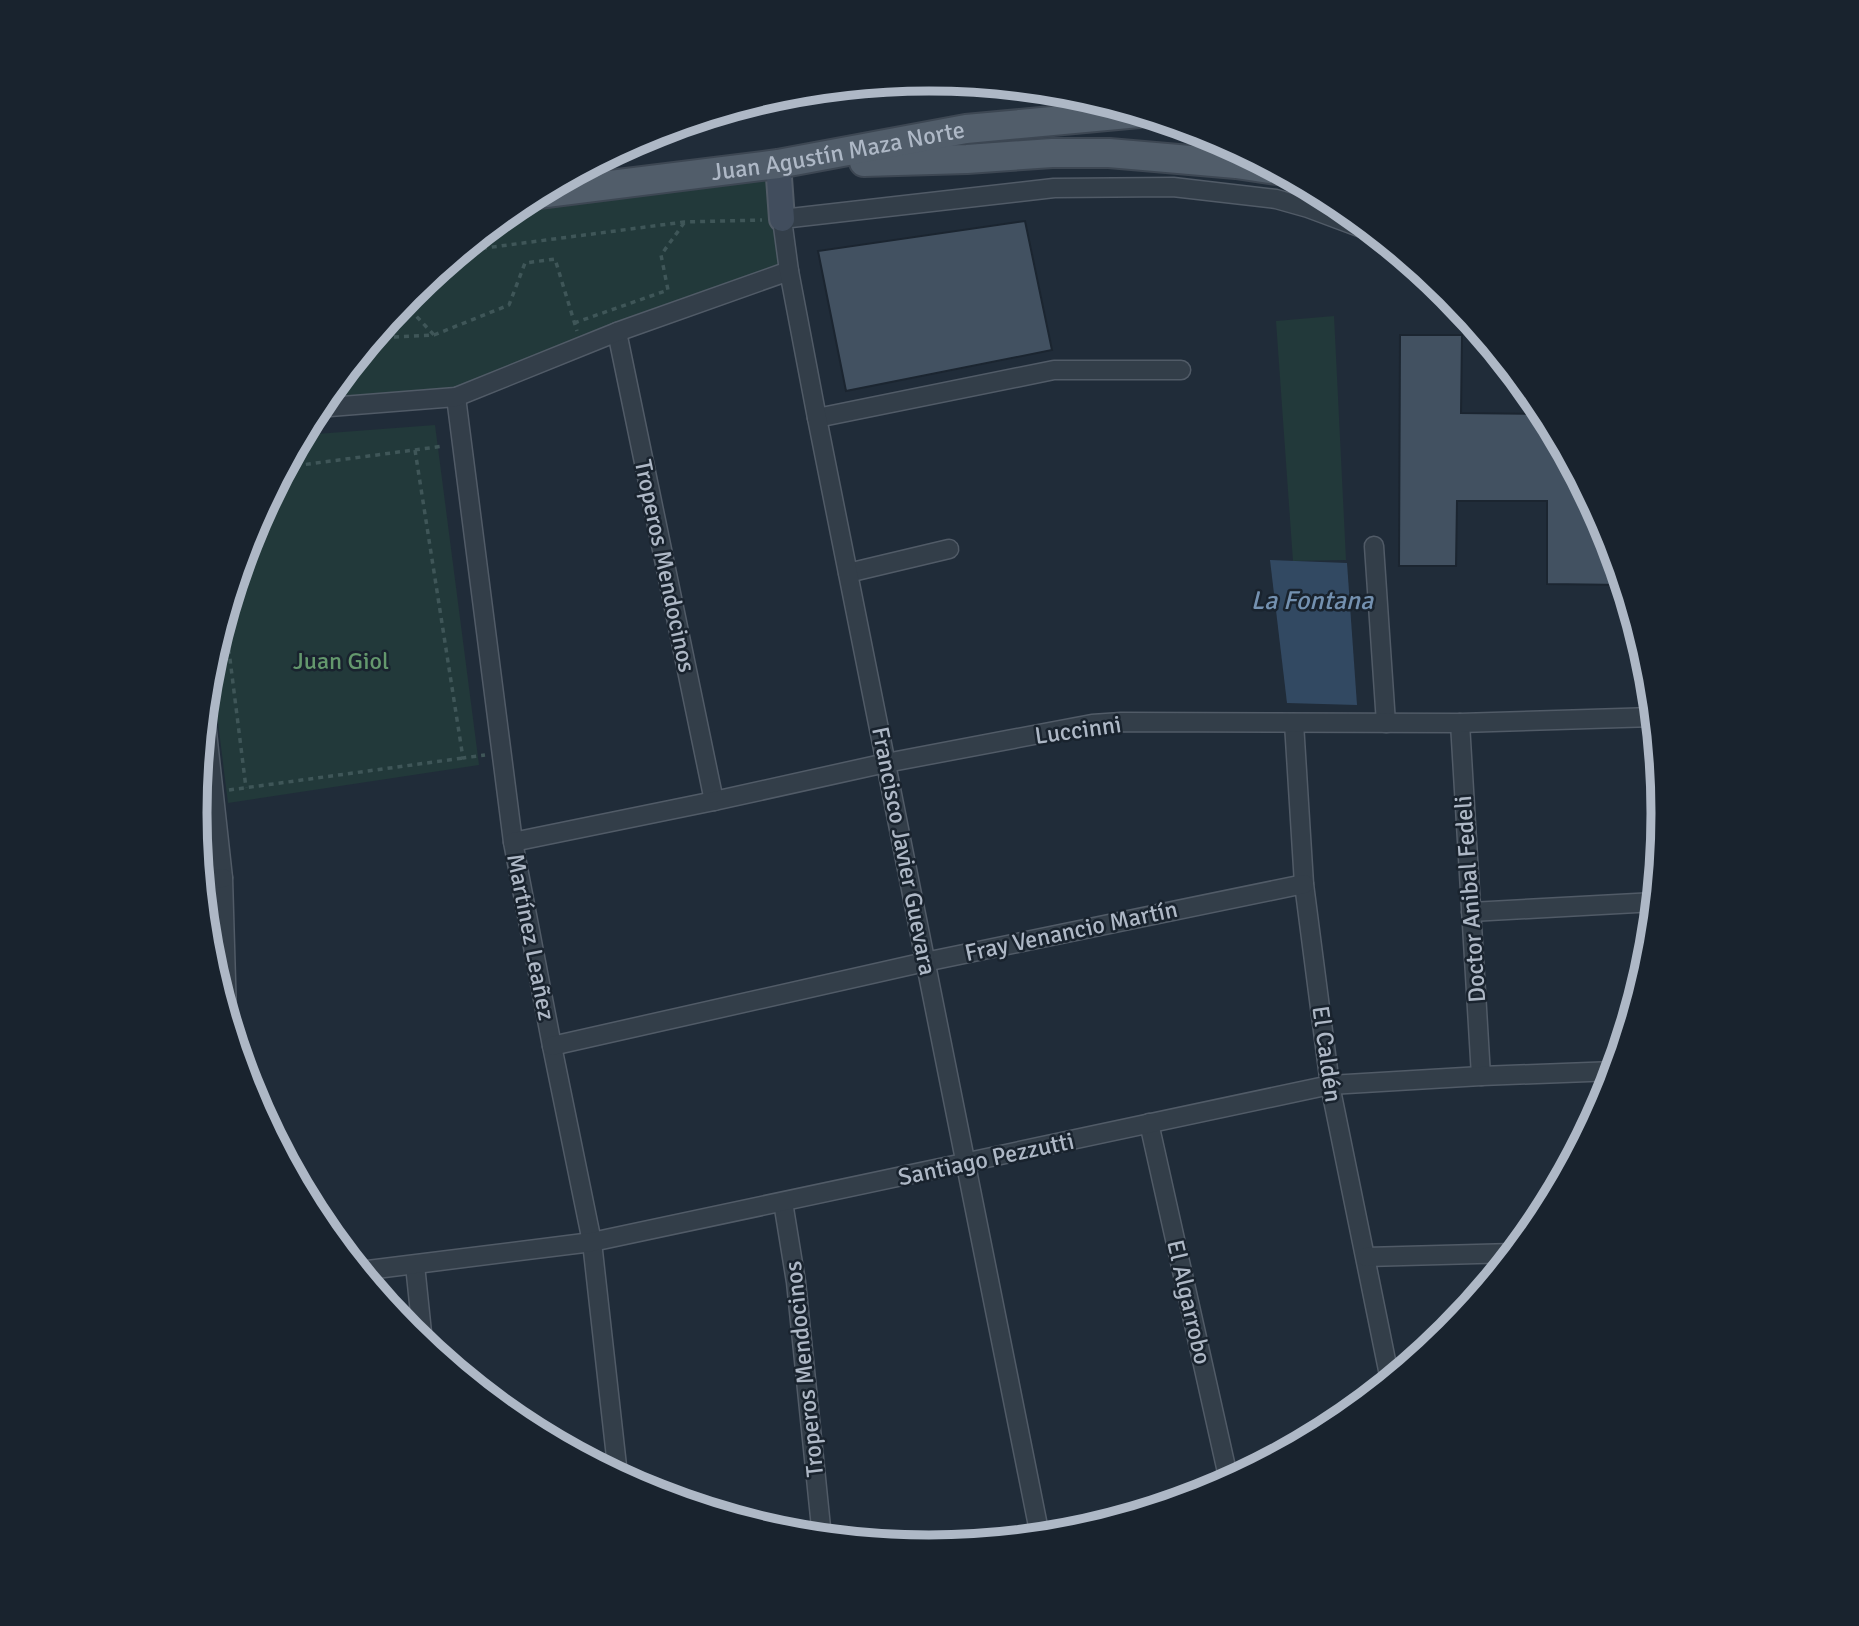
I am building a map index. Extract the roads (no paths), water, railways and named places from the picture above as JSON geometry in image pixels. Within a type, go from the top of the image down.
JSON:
[{"type":"main road","name":"Juan Agustín Maza Norte","points":[[564,191],[778,164],[967,129],[1103,113]]},
{"type":"main road","points":[[778,164],[1109,153],[1251,166]]},
{"type":"street","name":"Francisco Javier Guevara","points":[[778,164],[789,271],[817,418],[1038,1527]]},
{"type":"street","points":[[782,219],[1054,188],[1173,187],[1276,199],[1342,221]]},
{"type":"street","points":[[333,407],[456,397],[617,332],[789,271]]},
{"type":"street","name":"Troperos Mendocinos","points":[[617,332],[714,801]]},
{"type":"street","points":[[817,418],[1054,370],[1181,370]]},
{"type":"street","name":"Martínez Leañez","points":[[456,397],[513,842],[592,1242],[617,1464]]},
{"type":"street","points":[[1374,546],[1386,723]]},
{"type":"street","points":[[848,573],[949,550]]},
{"type":"street","name":"Luccinni","points":[[513,842],[886,763],[1092,724],[1460,723],[1645,717]]},
{"type":"street","name":"El Caldén","points":[[1294,723],[1304,884],[1330,1086],[1388,1370]]},
{"type":"street","name":"Doctor Anibal Fedeli","points":[[1460,723],[1482,1076]]},
{"type":"street","points":[[210,758],[223,878],[226,974]]},
{"type":"street","points":[[211,879],[223,878]]},
{"type":"street","name":"Fray Venancio Martín","points":[[552,1046],[925,961],[1304,884]]},
{"type":"street","points":[[1471,912],[1645,903]]},
{"type":"street","name":"Santiago Pezzutti","points":[[371,1270],[592,1242],[1330,1086],[1603,1071]]},
{"type":"street","name":"El Algarrobo","points":[[1149,1123],[1227,1471]]},
{"type":"street","name":"Troperos Mendocinos","points":[[783,1202],[796,1282],[821,1527]]},
{"type":"street","points":[[1366,1257],[1502,1253]]},
{"type":"street","points":[[415,1265],[421,1326]]},
{"type":"water","name":"La Fontana","points":[[1270,560],[1347,563],[1357,705],[1287,703]]},
{"type":"park label","name":"Juan Giol","points":[[341,661]]}]
